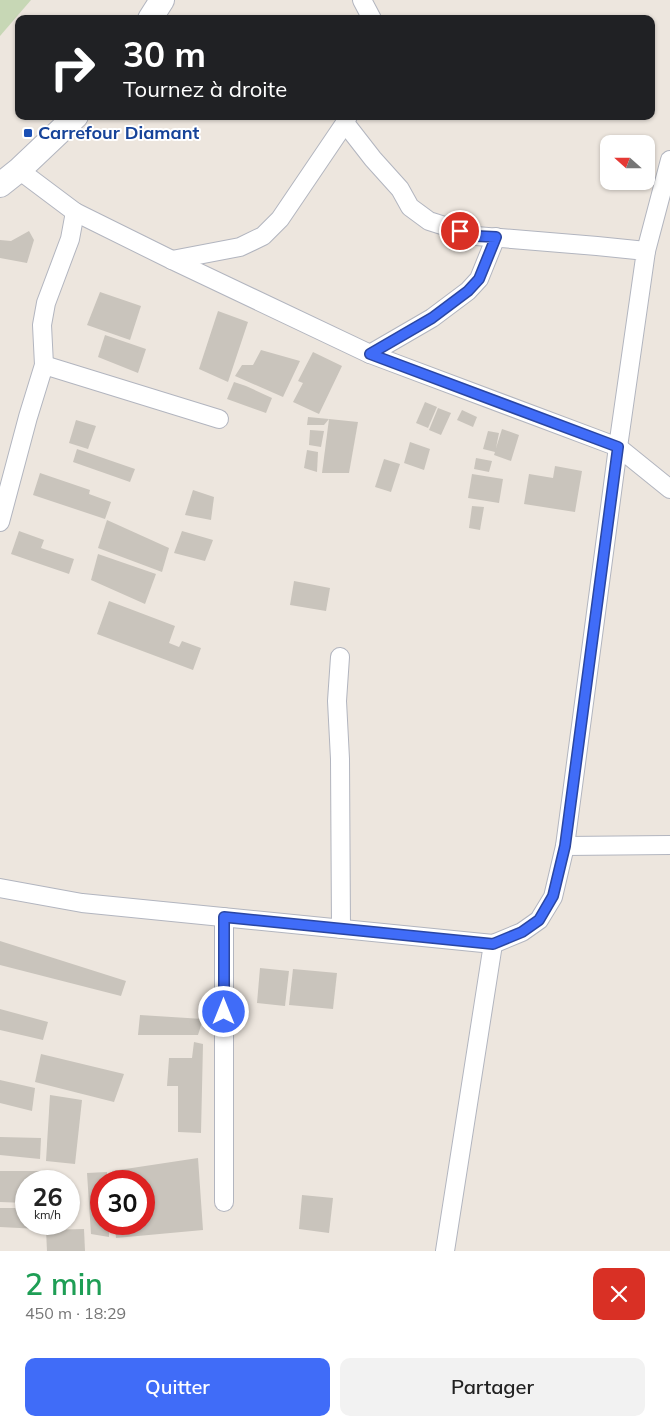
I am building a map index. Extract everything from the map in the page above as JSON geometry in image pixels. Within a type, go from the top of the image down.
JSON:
[{"type":"street","points":[[153,15],[162,0]]},
{"type":"street","points":[[362,0],[370,15]]},
{"type":"street","points":[[0,185],[72,120]]},
{"type":"street","points":[[172,260],[240,247],[263,236],[280,218],[347,120],[373,159],[400,189],[410,207],[429,221],[476,236],[646,252]]},
{"type":"street","points":[[0,888],[82,903],[493,944],[522,932],[539,920],[553,896],[565,846],[646,252],[670,160]]},
{"type":"street","points":[[18,170],[75,212],[370,354],[618,447],[670,489]]},
{"type":"street","points":[[0,522],[44,365],[42,325],[46,303],[70,239],[75,212]]},
{"type":"street","points":[[370,354],[432,318],[468,291],[479,279],[496,237]]},
{"type":"street","points":[[44,365],[219,419]]},
{"type":"street","points":[[340,657],[337,701],[340,759],[340,929]]},
{"type":"street","points":[[565,846],[670,845]]},
{"type":"street","points":[[224,917],[224,1202]]},
{"type":"street","points":[[445,1251],[493,944]]},
{"type":"green space","points":[[0,0],[31,0],[18,15],[15,15],[15,19],[0,36]]},
{"type":"building","points":[[29,231],[34,240],[27,263],[0,258],[0,240],[11,241]]},
{"type":"building","points":[[100,292],[141,306],[130,340],[87,325]]},
{"type":"building","points":[[218,311],[248,322],[228,382],[199,369]]},
{"type":"building","points":[[105,335],[146,349],[138,373],[98,357]]},
{"type":"building","points":[[261,350],[300,361],[283,397],[235,376],[242,365],[253,365]]},
{"type":"building","points":[[313,352],[342,366],[319,414],[293,402],[303,383],[298,381]]},
{"type":"building","points":[[234,382],[272,398],[266,413],[227,399]]},
{"type":"building","points":[[425,402],[437,407],[428,428],[416,423]]},
{"type":"building","points":[[438,408],[451,413],[441,435],[429,430]]},
{"type":"building","points":[[462,410],[477,417],[473,427],[457,420]]},
{"type":"building","points":[[308,417],[329,419],[324,425],[307,425]]},
{"type":"building","points":[[329,419],[358,422],[349,473],[322,473]]},
{"type":"building","points":[[76,420],[96,426],[88,449],[69,443]]},
{"type":"building","points":[[502,429],[519,435],[511,461],[494,455],[495,452],[483,449],[488,431],[499,433],[496,448]]},
{"type":"building","points":[[310,430],[324,431],[321,447],[309,445]]},
{"type":"building","points":[[410,442],[430,449],[424,470],[404,463]]},
{"type":"building","points":[[77,449],[135,469],[130,482],[73,462]]},
{"type":"building","points":[[307,450],[318,452],[317,472],[304,468]]},
{"type":"building","points":[[476,458],[492,461],[489,472],[474,469]]},
{"type":"building","points":[[384,459],[400,464],[391,492],[375,487]]},
{"type":"building","points":[[555,466],[582,471],[575,512],[524,504],[529,474],[553,478]]},
{"type":"building","points":[[40,473],[90,490],[89,494],[111,502],[105,519],[33,495]]},
{"type":"building","points":[[472,474],[503,479],[499,503],[468,498]]},
{"type":"building","points":[[193,490],[214,497],[211,520],[185,515]]},
{"type":"building","points":[[472,506],[484,507],[480,530],[469,528]]},
{"type":"building","points":[[107,520],[169,548],[162,572],[98,548]]},
{"type":"building","points":[[19,531],[44,540],[41,548],[74,559],[69,574],[11,554]]},
{"type":"building","points":[[182,531],[213,540],[205,561],[174,553]]},
{"type":"building","points":[[98,554],[156,574],[145,604],[91,580]]},
{"type":"building","points":[[294,581],[330,588],[326,611],[290,605]]},
{"type":"building","points":[[109,601],[175,626],[169,643],[179,647],[182,641],[201,648],[193,670],[97,634]]},
{"type":"building","points":[[0,941],[126,981],[121,996],[0,965]]},
{"type":"building","points":[[260,968],[289,971],[285,1006],[257,1003]]},
{"type":"building","points":[[293,969],[337,973],[333,1009],[289,1005]]},
{"type":"building","points":[[0,1009],[48,1022],[43,1040],[0,1030]]},
{"type":"building","points":[[140,1015],[203,1019],[198,1035],[138,1035]]},
{"type":"building","points":[[194,1042],[203,1044],[201,1133],[178,1132],[178,1086],[167,1086],[169,1058],[192,1058]]},
{"type":"building","points":[[41,1054],[124,1074],[114,1102],[35,1082]]},
{"type":"building","points":[[0,1080],[35,1088],[32,1111],[0,1103]]},
{"type":"building","points":[[50,1095],[82,1100],[75,1164],[46,1161]]},
{"type":"building","points":[[0,1137],[41,1138],[40,1159],[0,1155]]},
{"type":"building","points":[[198,1158],[203,1230],[155,1234],[155,1170],[119,1170]]},
{"type":"building","points":[[0,1171],[15,1171],[15,1203],[0,1202]]},
{"type":"building","points":[[87,1173],[90,1173],[90,1219]]},
{"type":"building","points":[[302,1195],[333,1198],[329,1233],[299,1229]]},
{"type":"building","points":[[0,1208],[15,1208],[15,1228],[0,1227]]},
{"type":"building","points":[[80,1229],[84,1229],[85,1251],[47,1251],[46,1235],[80,1235]]},
{"type":"building","points":[[116,1235],[149,1235],[116,1238]]},
{"type":"place","name":"Carrefour Diamant","points":[[28,133]]},
{"type":"route","points":[[224,1012],[224,917],[493,944],[522,932],[539,920],[553,896],[565,846],[618,447],[370,354],[432,318],[468,291],[479,279],[496,237],[476,236],[460,231]]}]
